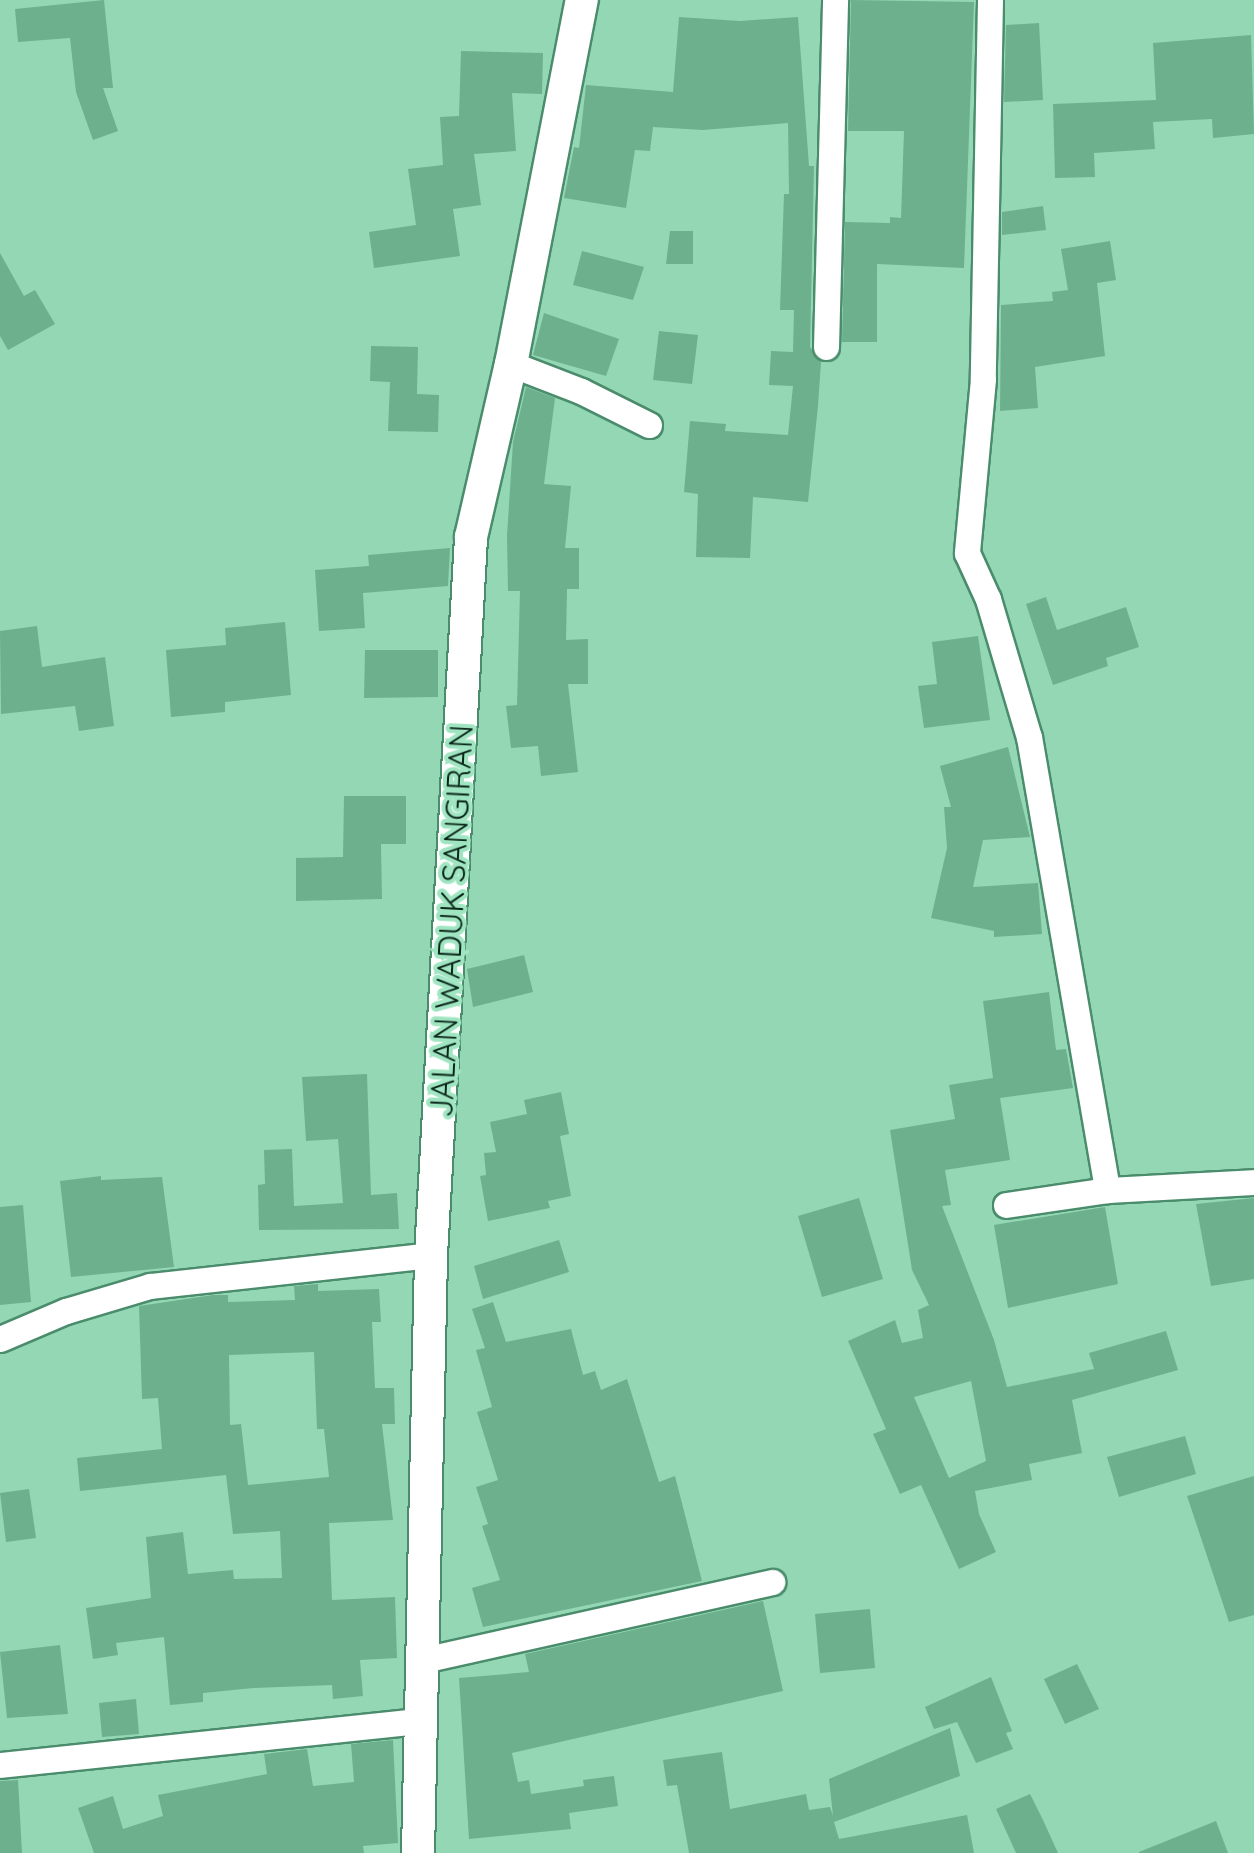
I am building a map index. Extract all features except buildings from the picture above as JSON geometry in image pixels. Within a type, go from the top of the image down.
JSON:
[{"type":"street","name":"JALAN WADUK SANGIRAN","points":[[418,1853],[431,1255],[471,538],[511,364],[582,0]]},
{"type":"street","points":[[826,347],[835,0]]},
{"type":"street","points":[[990,0],[982,378],[967,553],[988,599],[1029,737],[1107,1190]]},
{"type":"street","points":[[511,364],[581,391],[648,426]]},
{"type":"street","points":[[1006,1205],[1107,1190],[1254,1182]]},
{"type":"street","points":[[0,1339],[66,1312],[150,1286],[431,1255]]},
{"type":"street","points":[[422,1660],[772,1582]]},
{"type":"street","points":[[0,1765],[418,1721]]}]
